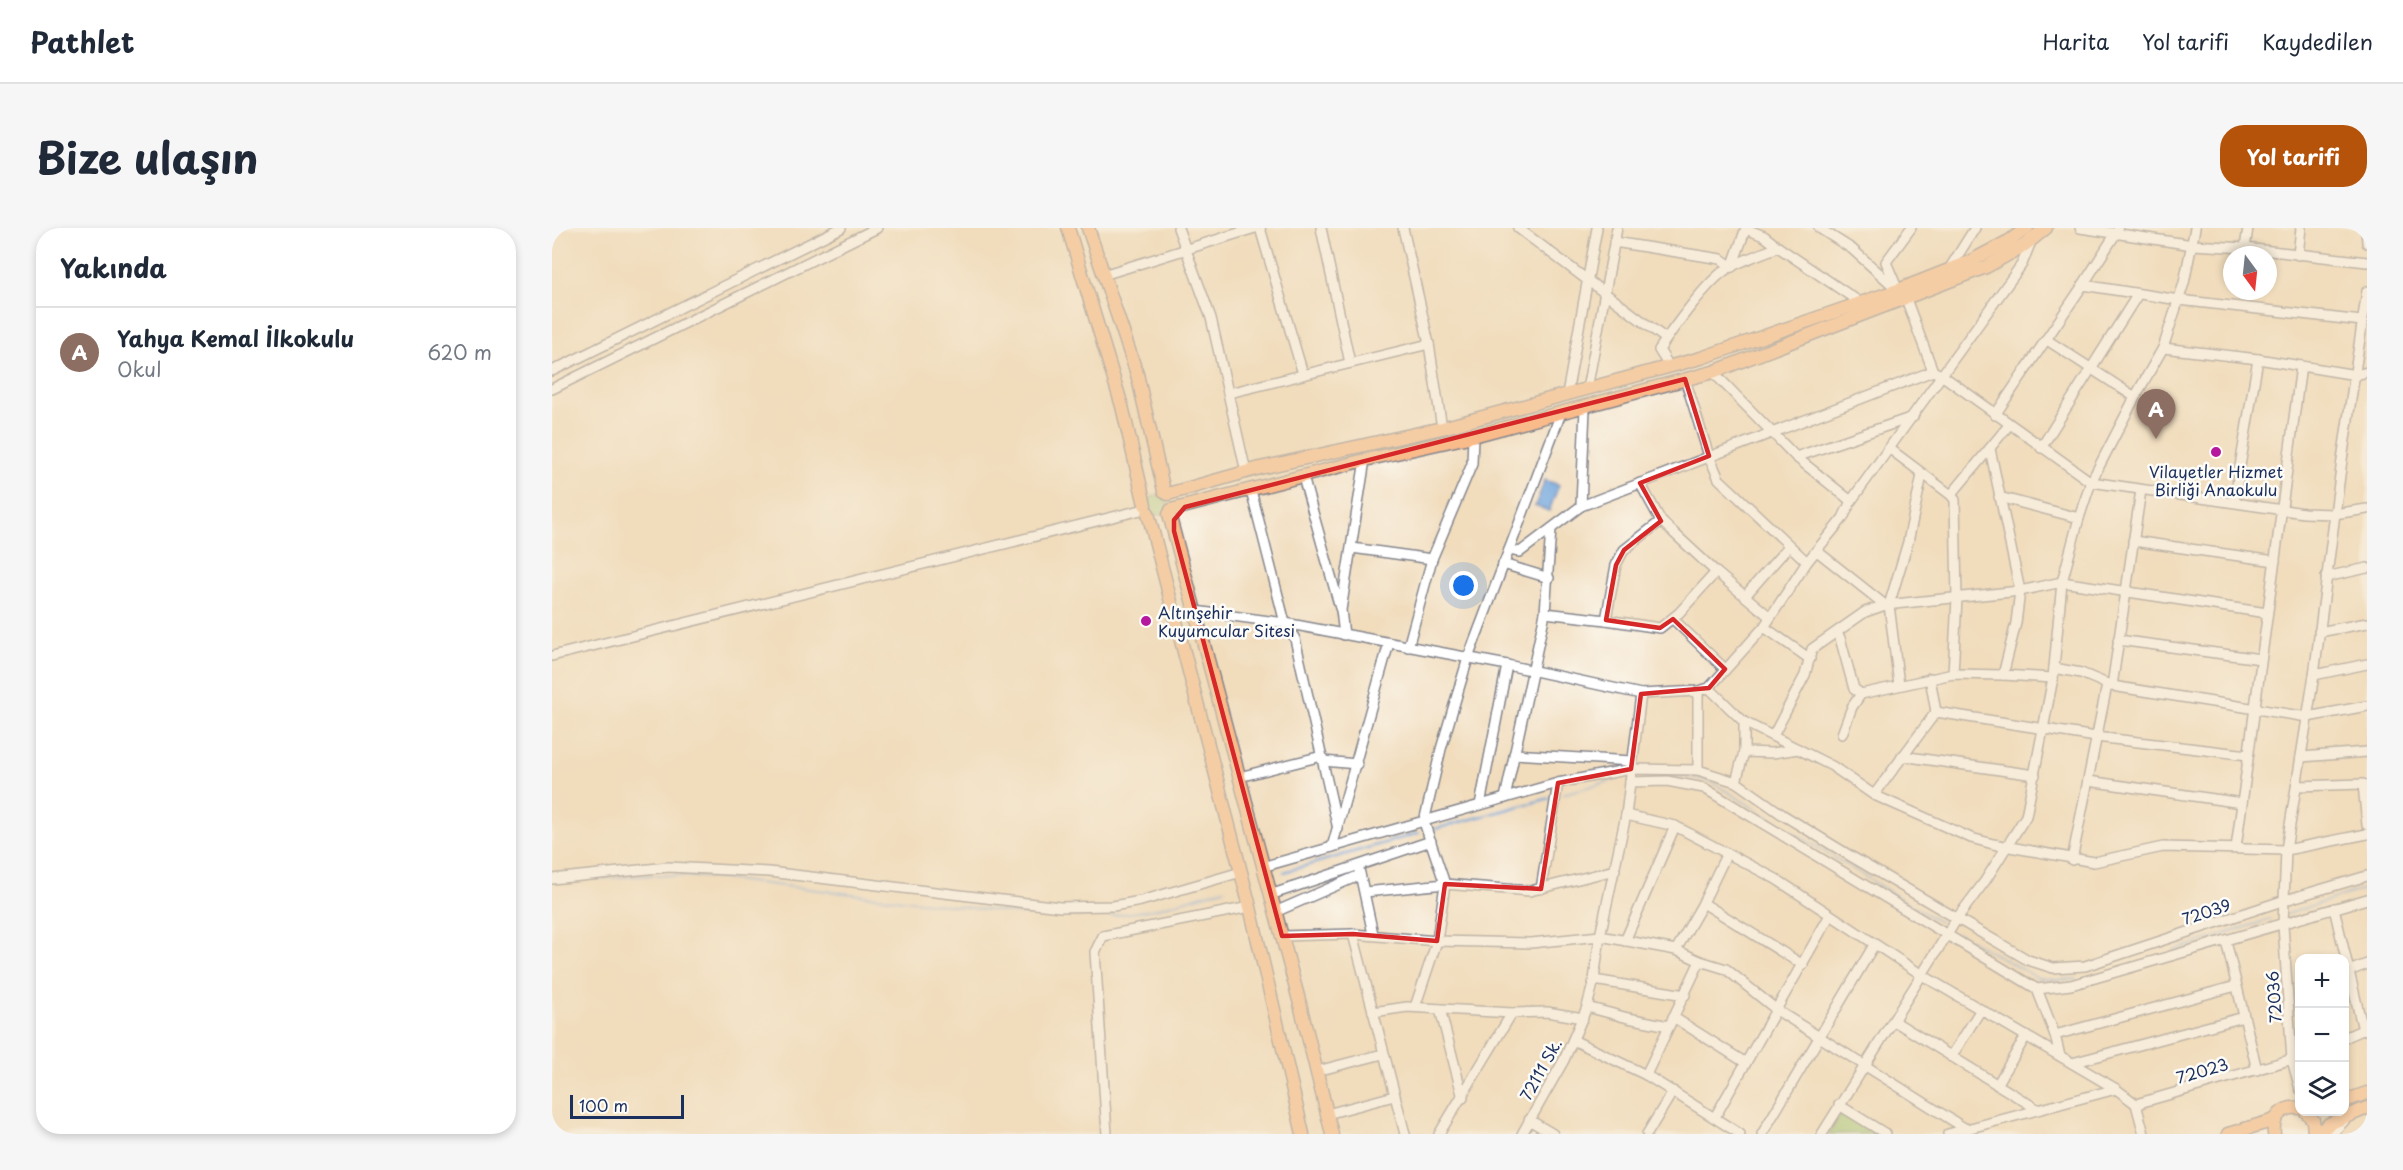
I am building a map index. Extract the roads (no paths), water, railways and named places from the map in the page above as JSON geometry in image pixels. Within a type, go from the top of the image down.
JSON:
[{"type":"main road","points":[[1068,228],[1122,406],[1146,509],[1250,907],[1303,1134]]},
{"type":"main road","points":[[1088,228],[1137,374],[1161,478],[1172,502],[1170,512],[1173,531],[1282,936],[1332,1134]]},
{"type":"main road","points":[[1146,509],[1151,493],[1182,490],[1246,472],[1442,428],[1701,358],[1861,303],[1902,295],[1948,271],[2030,233],[2046,228]]},
{"type":"main road","points":[[1146,509],[1160,518],[1185,507],[1365,460],[1585,408],[1713,372],[1902,295],[1986,267],[2025,245],[2030,233]]},
{"type":"main road","points":[[1161,478],[1173,489],[1182,490]]},
{"type":"main road","points":[[1173,531],[1174,520],[1185,507]]},
{"type":"main road","points":[[2349,1099],[2367,1094]]},
{"type":"main road","points":[[2310,1116],[2313,1120],[2316,1134],[2330,1124],[2367,1108]]},
{"type":"main road","points":[[2228,1134],[2274,1120],[2284,1110],[2295,1109]]},
{"type":"main road","points":[[2274,1120],[2274,1134]]},
{"type":"street","points":[[552,371],[841,228]]},
{"type":"street","points":[[552,389],[878,228]]},
{"type":"street","points":[[1178,228],[1212,318],[1246,472]]},
{"type":"street","points":[[1103,275],[1255,228]]},
{"type":"street","points":[[1260,228],[1303,374]]},
{"type":"street","points":[[1321,228],[1350,363]]},
{"type":"street","points":[[1403,228],[1429,344],[1442,428]]},
{"type":"street","points":[[1518,228],[1666,339]]},
{"type":"street","points":[[1567,394],[1597,228]]},
{"type":"street","points":[[1587,389],[1617,228]]},
{"type":"street","points":[[1732,267],[1746,228],[1764,236],[1861,303]]},
{"type":"street","points":[[1819,228],[1852,249],[1902,295]]},
{"type":"street","points":[[1911,228],[1886,262],[1938,374],[2091,482],[2282,510],[2334,514],[2367,509]]},
{"type":"street","points":[[1948,271],[1975,228]]},
{"type":"street","points":[[2080,228],[2118,230],[2193,245],[2223,247]]},
{"type":"street","points":[[1821,1134],[1958,917],[2008,847],[2026,816],[2054,673],[2062,582],[2079,518],[2091,482],[2163,348],[2179,300],[2195,228]]},
{"type":"street","points":[[2246,246],[2248,228]]},
{"type":"street","points":[[2298,255],[2301,228]]},
{"type":"street","points":[[2366,228],[2367,243]]},
{"type":"street","points":[[1995,415],[2118,230]]},
{"type":"street","points":[[1195,611],[1285,623],[1507,664],[1641,694],[1698,691],[1709,688],[1764,627],[1807,562],[1843,518],[1851,501],[1913,417],[1938,374],[2022,264],[2030,233]]},
{"type":"street","points":[[1614,242],[1721,259],[1732,267]]},
{"type":"street","points":[[1669,366],[1659,350],[1719,274],[1778,247]]},
{"type":"street","points":[[2277,252],[2367,262]]},
{"type":"street","points":[[2083,285],[2179,300],[2362,321]]},
{"type":"street","name":"72036","points":[[2295,1049],[2283,925],[2282,902],[2286,850],[2314,675],[2334,514],[2367,291]]},
{"type":"street","points":[[2041,447],[2138,294]]},
{"type":"street","points":[[2047,340],[2135,397]]},
{"type":"street","points":[[1229,393],[1429,344]]},
{"type":"street","points":[[2163,348],[2258,359],[2356,375],[2367,372]]},
{"type":"street","points":[[2234,502],[2258,359]]},
{"type":"street","points":[[2236,848],[2301,366]]},
{"type":"street","points":[[1713,372],[1796,458],[1851,501]]},
{"type":"street","points":[[1509,550],[1520,552],[1581,506],[1709,456],[1938,374]]},
{"type":"street","points":[[1685,379],[1709,456],[1719,479],[1807,562]]},
{"type":"street","points":[[1581,506],[1585,408]]},
{"type":"street","points":[[1415,1007],[1437,941],[1445,884],[1424,822],[1441,749],[1468,658],[1561,413]]},
{"type":"street","points":[[1796,458],[1913,417]]},
{"type":"street","points":[[1951,495],[2009,425]]},
{"type":"street","points":[[1408,647],[1432,558],[1472,464],[1473,436]]},
{"type":"street","points":[[1890,449],[1955,500],[1957,598],[1953,674]]},
{"type":"street","points":[[1989,449],[2020,591],[2012,646],[2003,675]]},
{"type":"street","points":[[1341,610],[1365,460]]},
{"type":"street","points":[[1899,685],[1887,605],[1908,542],[1923,475]]},
{"type":"street","points":[[1303,477],[1341,610],[1344,635]]},
{"type":"street","points":[[1640,483],[1661,521],[1716,572],[1770,617]]},
{"type":"street","points":[[1251,490],[1285,623],[1295,639],[1338,829]]},
{"type":"street","points":[[2072,860],[2096,736],[2118,640],[2140,490]]},
{"type":"street","points":[[1999,496],[2079,518]]},
{"type":"street","points":[[552,656],[1146,509]]},
{"type":"street","points":[[1606,620],[1616,565],[1624,550],[1661,521]]},
{"type":"street","points":[[1505,798],[1545,613],[1551,529]]},
{"type":"street","points":[[2133,541],[2275,561]]},
{"type":"street","points":[[1745,596],[1789,546]]},
{"type":"street","points":[[1352,548],[1432,558]]},
{"type":"street","points":[[1816,551],[1887,605]]},
{"type":"street","points":[[1503,564],[1549,578]]},
{"type":"street","points":[[2326,577],[2367,568]]},
{"type":"street","points":[[1545,613],[1660,628],[1673,619],[1716,572]]},
{"type":"street","points":[[1773,736],[1805,675],[1812,649],[1865,612],[1887,605],[2020,591],[2062,582],[2267,613]]},
{"type":"street","points":[[1673,619],[1725,669]]},
{"type":"street","points":[[2319,632],[2367,623]]},
{"type":"street","points":[[1764,627],[1810,659]]},
{"type":"street","points":[[1837,633],[1854,689],[1861,694]]},
{"type":"street","points":[[2118,640],[2261,658]]},
{"type":"street","points":[[1332,847],[1389,644]]},
{"type":"street","points":[[1480,805],[1507,664]]},
{"type":"street","points":[[2314,675],[2367,664]]},
{"type":"street","points":[[1842,734],[1852,707],[1861,694],[1953,674],[2081,673],[2109,685],[2307,717],[2367,706]]},
{"type":"street","points":[[1874,795],[1936,712],[1930,678]]},
{"type":"street","points":[[1709,688],[1744,722],[1832,766],[1874,795],[1971,838],[2008,847],[2072,860],[2094,862],[2163,847],[2286,850],[2367,834]]},
{"type":"street","points":[[1698,691],[1698,770]]},
{"type":"street","name":"72111 Sk.","points":[[1522,1134],[1574,1040],[1587,1007],[1626,815],[1641,694]]},
{"type":"street","points":[[1936,712],[2096,736],[2248,755]]},
{"type":"street","points":[[1736,782],[1744,752],[1744,722]]},
{"type":"street","points":[[1744,752],[1773,753],[1798,749]]},
{"type":"street","points":[[2301,758],[2367,752]]},
{"type":"street","points":[[1514,754],[1698,770],[1736,782],[1783,815],[1852,858],[1958,917]]},
{"type":"street","points":[[1902,756],[2035,776]]},
{"type":"street","points":[[1239,777],[1323,759],[1357,764]]},
{"type":"street","points":[[1262,867],[1558,783],[1631,765]]},
{"type":"street","points":[[1630,782],[1667,781],[1704,788],[2037,989],[2071,985],[2367,899]]},
{"type":"street","points":[[2088,781],[2242,803]]},
{"type":"street","points":[[1541,889],[1558,783]]},
{"type":"street","points":[[2297,786],[2365,784],[2367,825]]},
{"type":"street","points":[[1626,815],[1675,826],[1776,879],[1922,975],[2116,1089],[2136,1104],[2145,1134]]},
{"type":"street","points":[[1625,941],[1675,826]]},
{"type":"street","points":[[1275,912],[1359,870],[1431,841]]},
{"type":"street","points":[[1676,950],[1727,853]]},
{"type":"street","points":[[552,879],[668,867],[769,872],[1060,908],[1113,906],[1141,902],[1241,872]]},
{"type":"street","points":[[1359,870],[1373,934]]},
{"type":"street","points":[[1270,895],[1359,870]]},
{"type":"street","points":[[1365,892],[1445,884],[1530,891],[1615,870]]},
{"type":"street","name":"72039","points":[[1958,917],[2028,960],[2053,968],[2085,966],[2367,876]]},
{"type":"street","points":[[1702,903],[1803,965]]},
{"type":"street","points":[[1107,1134],[1096,980],[1095,952],[1100,940],[1103,936],[1250,907]]},
{"type":"street","points":[[2334,908],[2345,954]]},
{"type":"street","points":[[1715,1117],[1778,1011],[1830,915]]},
{"type":"street","points":[[1353,934],[1405,1134]]},
{"type":"street","points":[[1282,936],[1373,934],[1437,941],[1531,943],[1600,936],[1676,950],[1700,962],[1726,969],[1778,1011],[1966,1129]]},
{"type":"street","points":[[2226,941],[2257,1070]]},
{"type":"street","points":[[1762,1134],[1874,945]]},
{"type":"street","points":[[1646,1075],[1700,962]]},
{"type":"street","points":[[2349,1036],[2365,1029],[2349,970],[2367,964]]},
{"type":"street","points":[[1594,980],[1684,995]]},
{"type":"street","points":[[2055,1035],[2236,986]]},
{"type":"street","points":[[2037,989],[2055,1035],[2060,1056]]},
{"type":"street","points":[[1373,1012],[1415,1007],[1512,1013],[1546,1012],[1583,1018]]},
{"type":"street","points":[[1587,1007],[1628,1018],[1671,1022],[1746,1063]]},
{"type":"street","points":[[1440,1009],[1462,1098]]},
{"type":"street","points":[[1952,1057],[1980,1011]]},
{"type":"street","points":[[1439,1134],[1512,1013]]},
{"type":"street","points":[[2072,1063],[2244,1017]]},
{"type":"street","points":[[1894,1021],[2037,1109]]},
{"type":"street","points":[[1997,1085],[2026,1036]]},
{"type":"street","points":[[1574,1040],[1646,1075],[1740,1134]]},
{"type":"street","points":[[1317,1071],[1383,1054]]},
{"type":"street","name":"72023","points":[[2136,1104],[2295,1059]]},
{"type":"street","points":[[1948,1134],[2116,1089]]},
{"type":"street","points":[[1647,1134],[1673,1091]]},
{"type":"street","points":[[1327,1114],[1394,1096]]},
{"type":"street","points":[[1839,1105],[1886,1134]]},
{"type":"street","points":[[2332,1134],[2354,1113]]},
{"type":"street","points":[[1530,1120],[1553,1134]]},
{"type":"water","points":[[1545,480],[1559,485],[1549,511],[1535,506]]},
{"type":"waterway","points":[[1642,775],[1692,777],[1710,781],[1939,922]]},
{"type":"waterway","points":[[1562,794],[1618,779]]},
{"type":"waterway","points":[[1435,829],[1550,798]]},
{"type":"waterway","points":[[1284,872],[1419,833]]},
{"type":"waterway","points":[[594,879],[654,875],[707,877],[1032,915],[1112,916],[1155,909],[1224,889]]},
{"type":"waterway","points":[[2287,914],[2367,888]]},
{"type":"waterway","points":[[2173,951],[2271,919]]},
{"type":"waterway","points":[[1957,933],[2038,978],[2076,979]]},
{"type":"place","name":"Yahya Kemal İlkokulu","points":[[2156,439]]},
{"type":"place","name":"Vilayetler Hizmet Birliği Anaokulu","points":[[2216,452]]},
{"type":"place","name":"Altınşehir Kuyumcular Sitesi","points":[[1146,621]]}]
